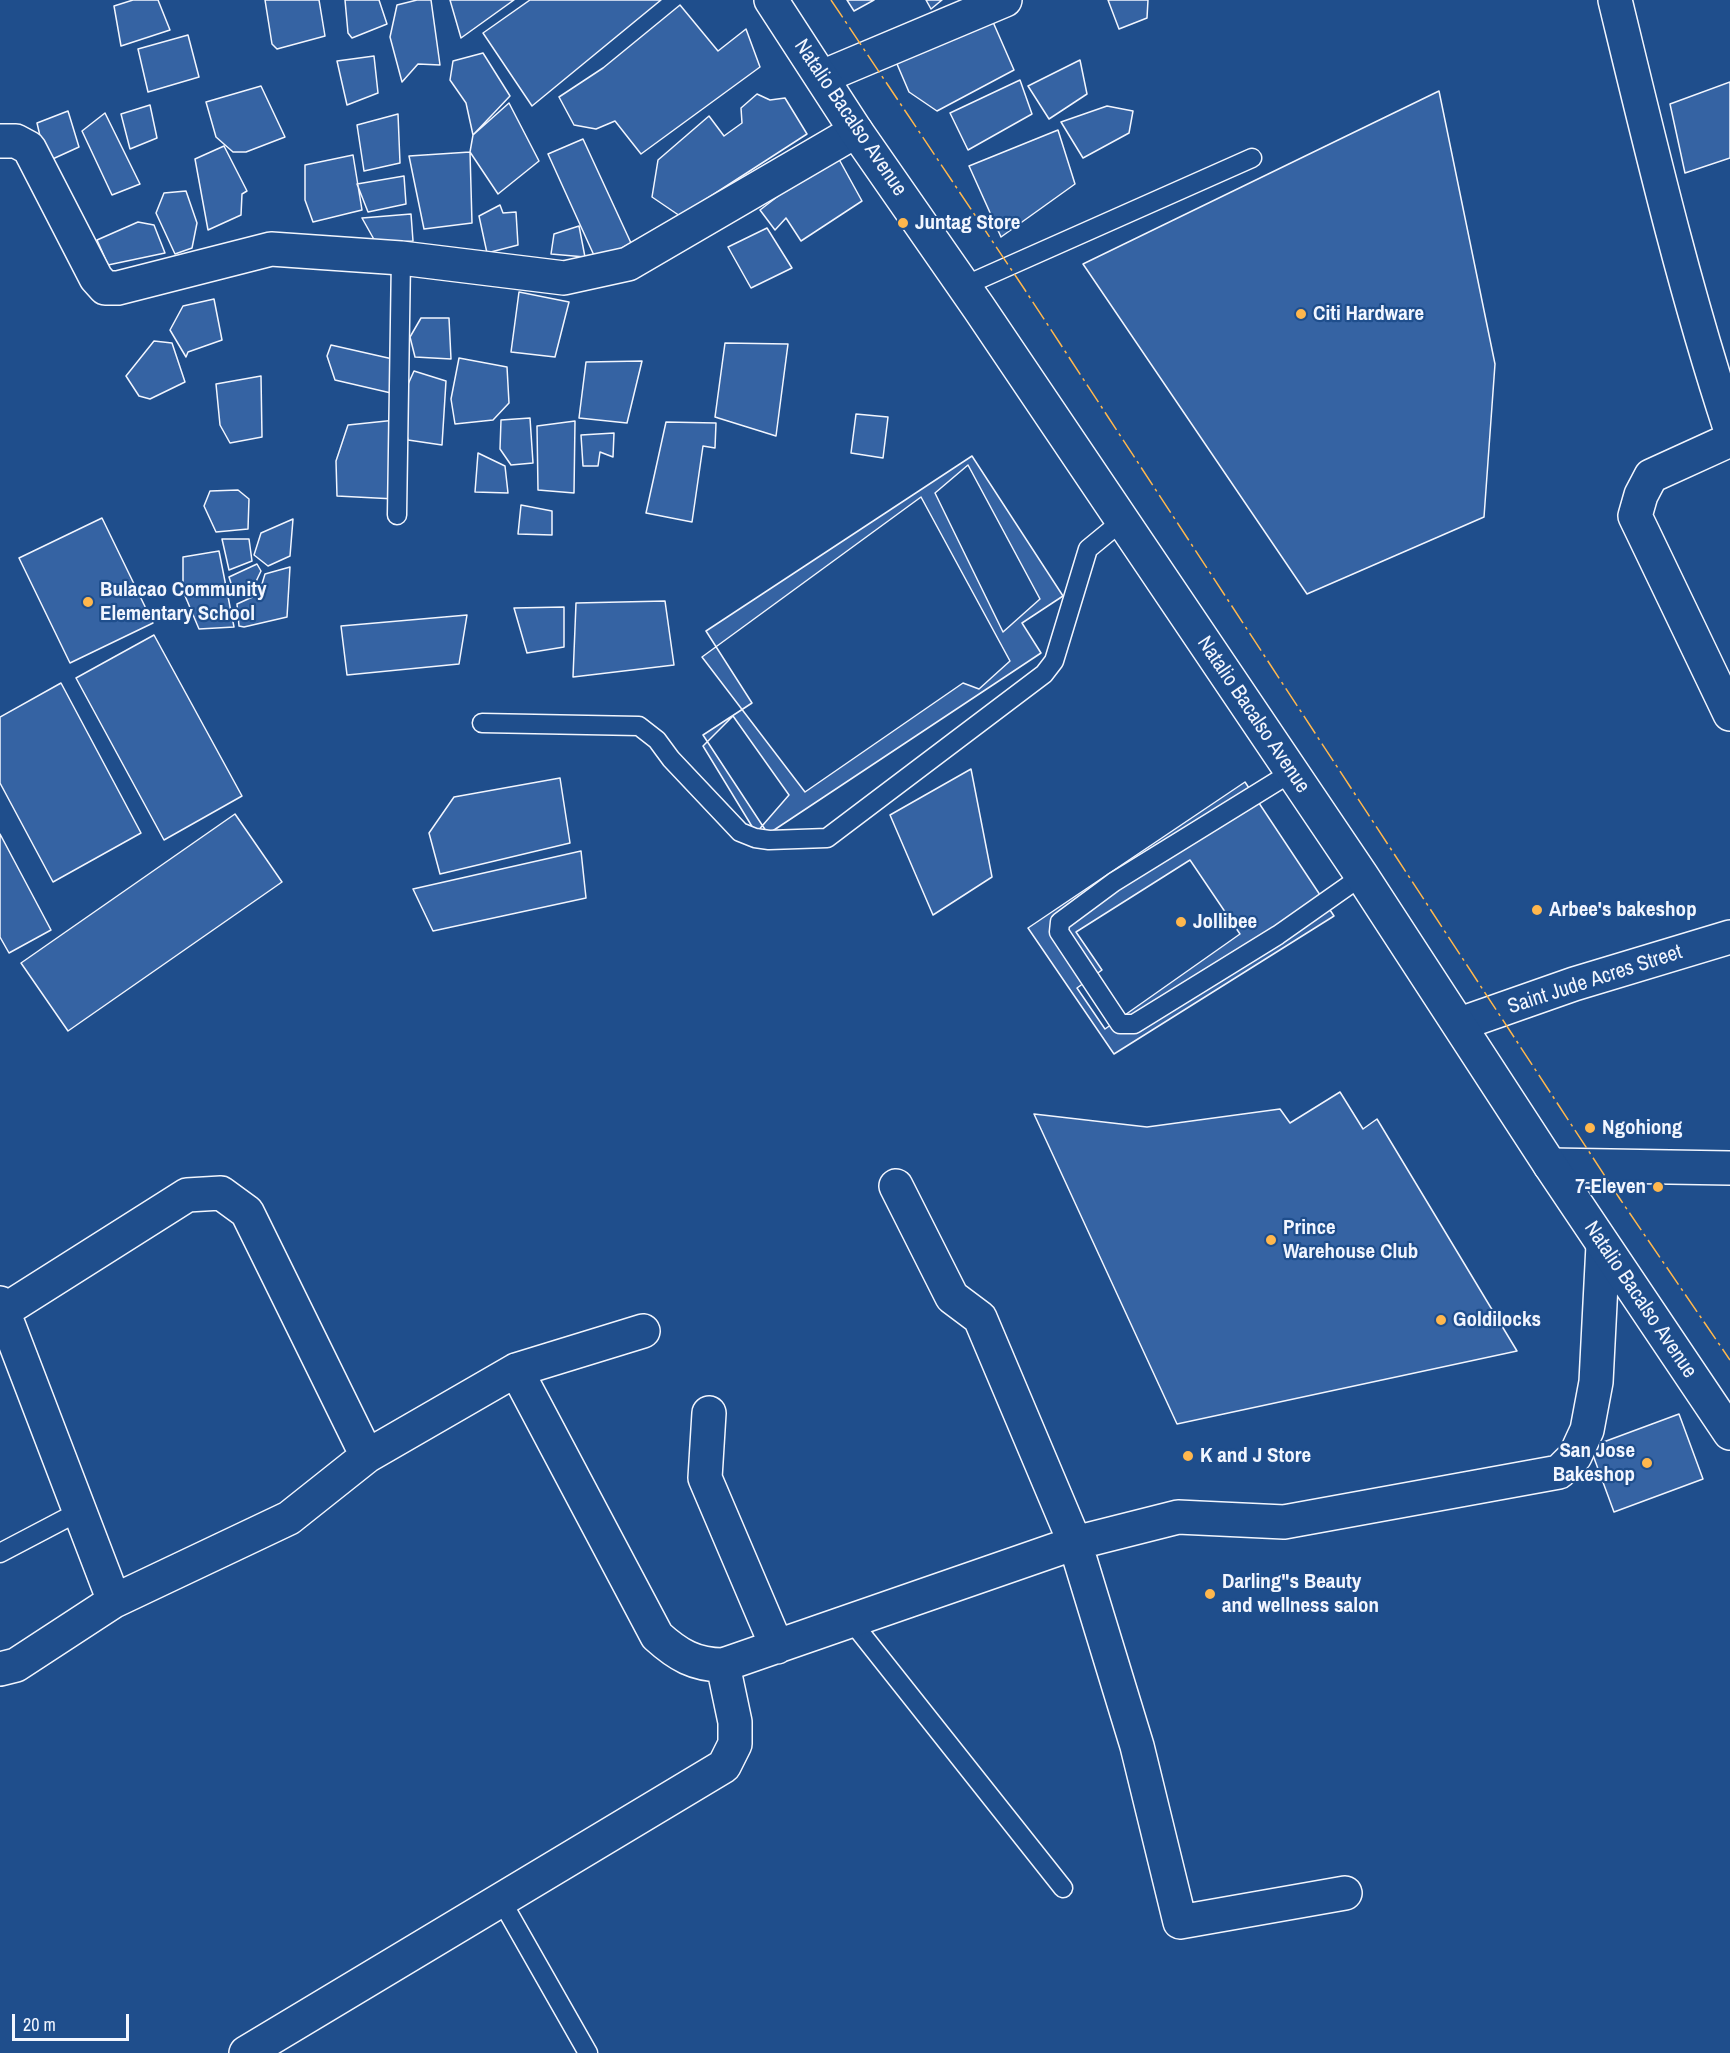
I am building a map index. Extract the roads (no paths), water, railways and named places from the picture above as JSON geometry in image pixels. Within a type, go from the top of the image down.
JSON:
[{"type":"street","name":"Natalio Bacalso Avenue","points":[[771,0],[856,131],[964,286],[1362,876],[1550,1165],[1730,1433]]},
{"type":"street","points":[[822,77],[1005,0]]},
{"type":"street","points":[[1615,0],[1652,159],[1706,356],[1730,428]]},
{"type":"street","points":[[0,141],[16,141],[29,148],[96,278],[105,288],[117,288],[271,249],[401,258],[564,278],[628,264],[856,131]]},
{"type":"street","points":[[1728,706],[1635,516],[1641,495],[1652,476],[1730,440]]},
{"type":"street","name":"Saint Jude Acres Street","points":[[1460,1024],[1574,984],[1730,937]]},
{"type":"street","points":[[1550,1165],[1730,1168]]},
{"type":"street","points":[[896,1186],[951,1297],[980,1318],[1075,1543],[1137,1746],[1180,1922],[1345,1893]]},
{"type":"street","points":[[114,1601],[1,1308],[187,1196],[221,1193],[247,1212],[367,1456]]},
{"type":"street","points":[[516,1370],[657,1636],[679,1655],[704,1665],[723,1665],[1075,1543],[1178,1517],[1284,1522],[1559,1472],[1575,1456],[1587,1430],[1596,1382],[1603,1245]]},
{"type":"street","points":[[0,1669],[16,1665],[114,1601],[289,1518],[367,1456],[516,1370],[643,1331]]},
{"type":"street","points":[[709,1413],[705,1478],[777,1647]]},
{"type":"street","points":[[246,2053],[397,1965],[724,1766],[735,1744],[735,1722],[723,1665]]},
{"type":"lane","points":[[964,286],[1252,158]]},
{"type":"lane","points":[[397,515],[401,258]]},
{"type":"lane","points":[[482,723],[639,726],[657,740],[671,759],[740,832],[769,840],[827,838],[1044,674],[1054,661],[1088,549],[1122,520]]},
{"type":"lane","points":[[1292,772],[1114,882],[1060,922],[1059,932],[1078,964],[1120,1024],[1134,1024],[1278,935],[1362,876]]},
{"type":"lane","points":[[0,1553],[80,1511]]},
{"type":"lane","points":[[852,1622],[1063,1888]]},
{"type":"lane","points":[[501,1900],[588,2053]]},
{"type":"place","name":"Juntag Store","points":[[903,223]]},
{"type":"place","name":"Citi Hardware","points":[[1301,314]]},
{"type":"place","name":"Bulacao Community Elementary School","points":[[88,602]]},
{"type":"place","name":"Arbee's bakeshop","points":[[1537,910]]},
{"type":"place","name":"Jollibee","points":[[1181,922]]},
{"type":"place","name":"Ngohiong","points":[[1590,1128]]},
{"type":"place","name":"7-Eleven","points":[[1658,1187]]},
{"type":"place","name":"Prince Warehouse Club","points":[[1271,1240]]},
{"type":"place","name":"Goldilocks","points":[[1441,1320]]},
{"type":"place","name":"K and J Store","points":[[1188,1456]]},
{"type":"place","name":"San Jose Bakeshop","points":[[1647,1463]]},
{"type":"place","name":"Darling\"s Beauty and wellness salon","points":[[1210,1594]]}]
